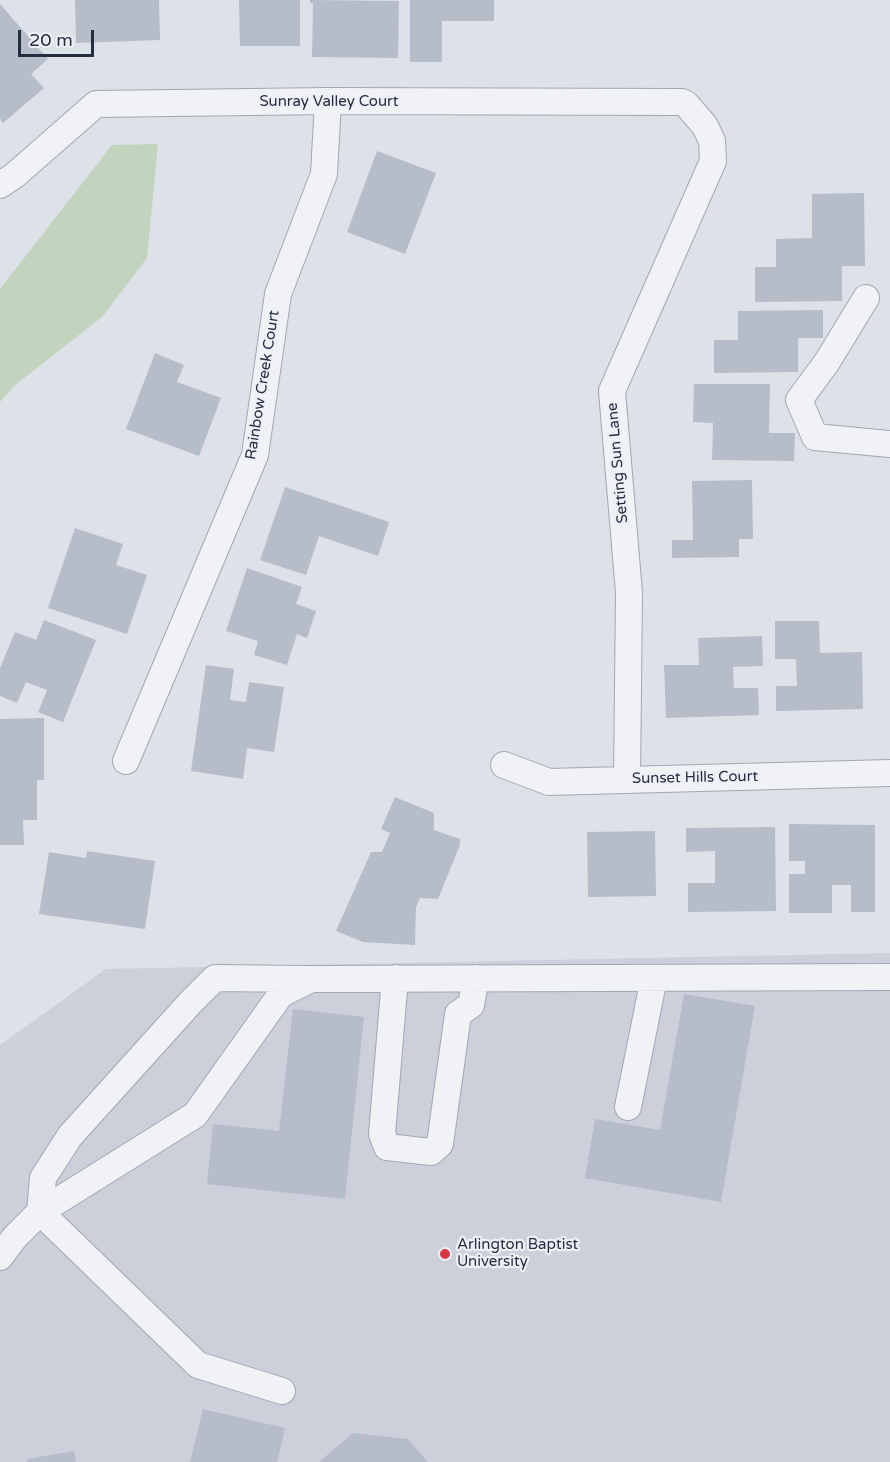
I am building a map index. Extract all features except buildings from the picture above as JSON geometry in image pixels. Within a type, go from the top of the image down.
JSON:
[{"type":"street","name":"Sunray Valley Court","points":[[0,185],[15,175],[96,104],[328,101],[682,102],[686,104]]},
{"type":"street","name":"Rainbow Creek Court","points":[[126,761],[255,456],[278,294],[324,174],[328,101]]},
{"type":"street","name":"Setting Sun Lane","points":[[627,780],[629,593],[612,390],[713,161],[712,141],[705,126],[686,104]]},
{"type":"street","points":[[866,298],[827,362],[800,400],[815,437],[890,444]]},
{"type":"street","name":"Sunset Hills Court","points":[[504,765],[549,782],[890,773]]},
{"type":"street","points":[[40,1212],[43,1179],[70,1136],[215,978],[890,977]]},
{"type":"street","points":[[395,978],[381,1134],[387,1147],[431,1152],[440,1144],[458,1014],[471,1005],[476,978]]},
{"type":"street","points":[[628,1107],[654,978]]},
{"type":"street","points":[[0,1257],[15,1237],[40,1212],[195,1115],[281,994],[311,979]]},
{"type":"street","points":[[40,1212],[198,1365],[282,1391]]},
{"type":"shaded area","name":"Arlington Baptist University","points":[[890,953],[890,1462],[0,1462],[0,1045],[106,969]]},
{"type":"green space","points":[[158,144],[147,258],[102,317],[15,385],[0,402],[0,289],[112,145]]},
{"type":"place","name":"Arlington Baptist University","points":[[445,1254]]}]
